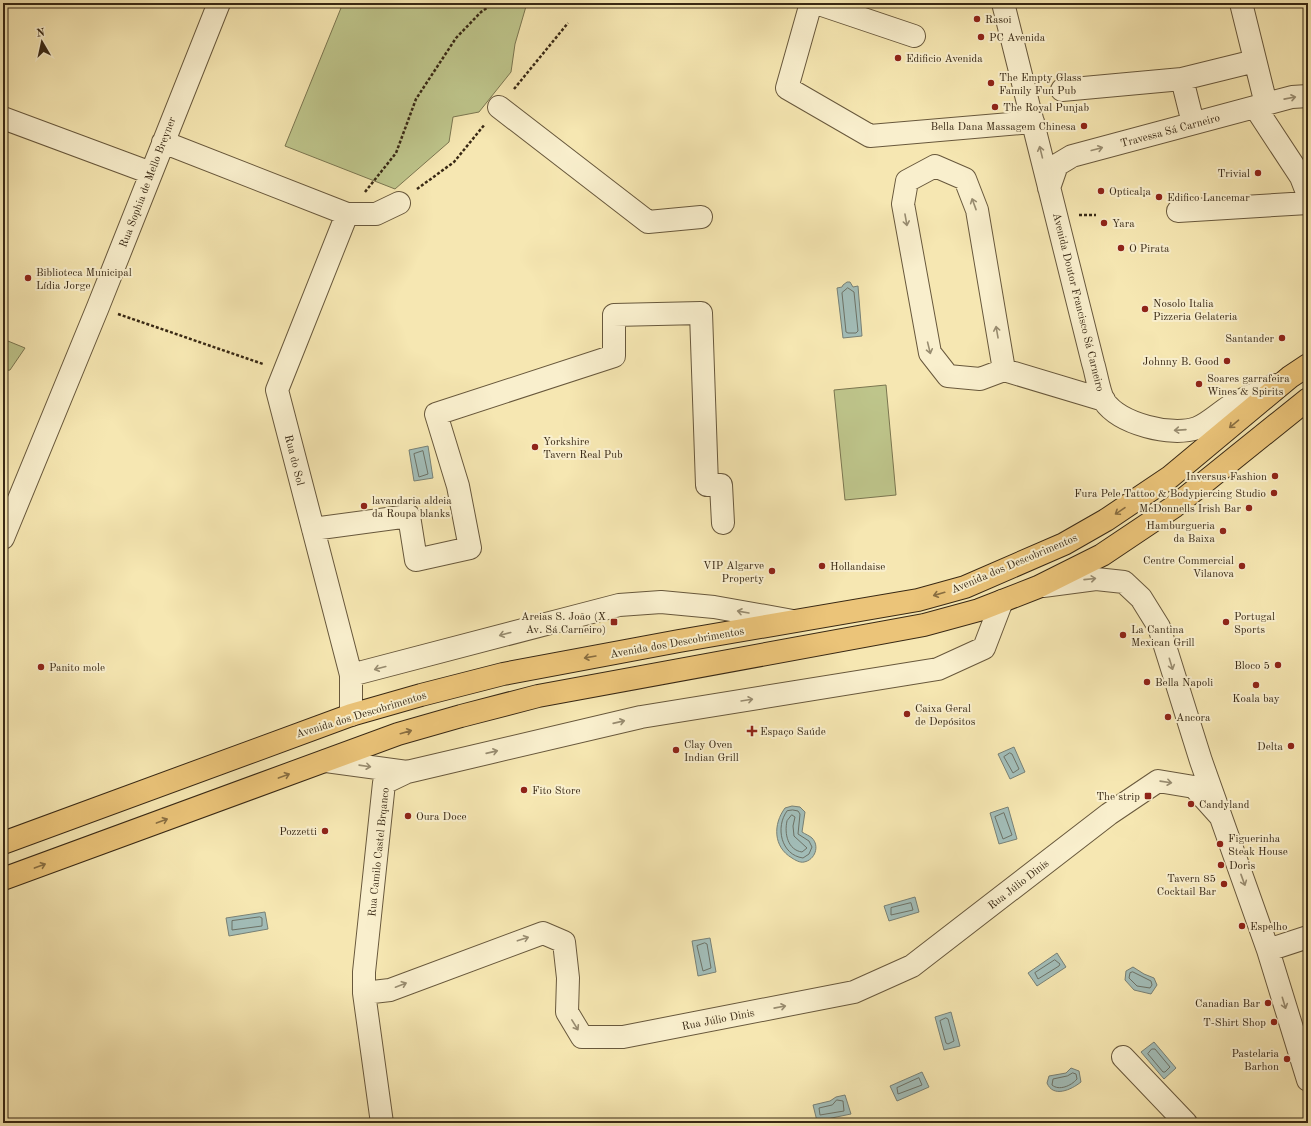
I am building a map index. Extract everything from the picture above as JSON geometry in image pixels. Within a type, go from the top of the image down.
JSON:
[{"type":"main road","name":"Avenida dos Descobrimentos","points":[[3,843],[351,715],[503,674],[918,600],[965,587],[1064,544],[1106,520],[1170,477],[1290,377],[1308,365]]},
{"type":"main road","points":[[3,879],[398,734],[461,716],[538,696],[924,625],[979,610],[1038,587],[1102,554],[1175,506],[1308,399]]},
{"type":"street","name":"Rua Sophia de Mello Breyner","points":[[3,538],[98,307],[219,3]]},
{"type":"street","points":[[811,3],[787,88],[870,136],[1033,122]]},
{"type":"street","points":[[816,3],[914,36]]},
{"type":"street","name":"Avenida Doutor Francisco Sá Carneiro","points":[[1004,3],[1049,188],[1104,400],[1120,415],[1140,424],[1159,430],[1196,428],[1230,406],[1290,377]]},
{"type":"street","points":[[1241,3],[1256,61],[1260,105],[1301,177],[1308,194]]},
{"type":"street","points":[[1062,90],[1182,79],[1256,61]]},
{"type":"street","points":[[1182,79],[1193,123]]},
{"type":"street","name":"Travessa Sá Carneiro","points":[[1049,188],[1057,165],[1072,156],[1292,96],[1308,96]]},
{"type":"street","points":[[499,107],[648,222],[701,217]]},
{"type":"street","points":[[3,118],[151,173]]},
{"type":"street","points":[[163,142],[347,214],[376,214],[400,203]]},
{"type":"street","points":[[1004,370],[977,210],[965,179],[935,166],[907,181],[903,204],[930,353],[948,376],[980,379],[1004,370],[1104,400]]},
{"type":"street","points":[[1178,211],[1308,203]]},
{"type":"street","name":"Rua do Sol","points":[[347,214],[277,390],[351,675],[351,715]]},
{"type":"street","points":[[313,529],[408,516],[416,560],[470,548],[458,486],[436,414],[614,356],[614,315],[701,313],[707,485],[721,485],[723,523]]},
{"type":"street","points":[[1038,587],[1096,578],[1124,582],[1141,598],[1159,627],[1200,761],[1268,950],[1308,1080]]},
{"type":"street","points":[[326,761],[407,772],[641,717],[938,669],[984,648],[1002,601]]},
{"type":"street","points":[[351,675],[619,605],[662,602],[714,607],[795,621]]},
{"type":"street","name":"Rua Camilo Castel Brqanco","points":[[364,993],[384,783],[407,772]]},
{"type":"street","name":"Rua Júlio Dinis","points":[[364,993],[390,990],[543,933],[564,942],[568,978],[567,1012],[582,1037],[623,1037],[854,992],[912,966],[1109,814],[1158,781],[1194,786],[1220,816]]},
{"type":"street","points":[[1268,950],[1308,937]]},
{"type":"street","points":[[364,993],[382,1123]]},
{"type":"street","points":[[1123,1057],[1186,1123]]},
{"type":"path","points":[[347,214],[396,153],[416,99],[456,38],[481,12],[494,3]]},
{"type":"path","points":[[98,307],[267,366]]},
{"type":"green space","points":[[343,3],[527,3],[515,44],[511,72],[479,112],[453,117],[449,142],[395,189],[285,146]]},
{"type":"green space","points":[[3,339],[25,348],[10,370],[3,371]]},
{"type":"green space","points":[[886,385],[896,495],[845,500],[834,390]]},
{"type":"water","points":[[847,282],[850,282],[853,287],[858,286],[862,336],[843,338],[837,288],[842,287]]},
{"type":"water","points":[[428,446],[433,478],[414,481],[409,450]]},
{"type":"water","points":[[1014,747],[1025,772],[1010,779],[998,754]]},
{"type":"water","points":[[792,806],[800,807],[805,812],[802,832],[812,838],[816,845],[813,856],[808,861],[801,862],[792,858],[781,848],[778,842],[778,821],[785,808]]},
{"type":"water","points":[[1008,807],[1017,839],[999,844],[990,813]]},
{"type":"water","points":[[915,897],[919,912],[889,921],[884,906]]},
{"type":"water","points":[[265,912],[268,929],[229,936],[226,918]]},
{"type":"water","points":[[710,938],[716,972],[698,976],[692,941]]},
{"type":"water","points":[[1057,953],[1066,967],[1037,986],[1028,973]]},
{"type":"water","points":[[1133,967],[1154,978],[1157,985],[1151,994],[1134,990],[1125,980],[1126,971]]},
{"type":"water","points":[[951,1012],[960,1046],[944,1050],[935,1017]]},
{"type":"water","points":[[1154,1042],[1176,1068],[1164,1079],[1141,1052]]},
{"type":"water","points":[[1071,1068],[1079,1071],[1081,1082],[1072,1088],[1062,1091],[1053,1090],[1050,1088],[1047,1083],[1049,1076],[1066,1073]]},
{"type":"water","points":[[922,1072],[929,1087],[897,1101],[890,1086]]},
{"type":"water","points":[[845,1095],[851,1114],[817,1121],[813,1105],[830,1101],[836,1097]]},
{"type":"place","name":"Rasoi","points":[[977,19]]},
{"type":"place","name":"PC Avenida","points":[[981,37]]},
{"type":"place","name":"Edificio Avenida","points":[[898,58]]},
{"type":"place","name":"The Empty Glass Family Fun Pub","points":[[991,83]]},
{"type":"place","name":"The Royal Punjab","points":[[995,107]]},
{"type":"place","name":"Bella Dana Massagem Chinesa","points":[[1084,126]]},
{"type":"place","name":"Trivial","points":[[1258,173]]},
{"type":"place","name":"Optical¡a","points":[[1101,191]]},
{"type":"place","name":"Edifico Lancemar","points":[[1159,197]]},
{"type":"place","name":"Yara","points":[[1104,223]]},
{"type":"place","name":"O Pirata","points":[[1121,248]]},
{"type":"place","name":"Biblioteca Municipal Lídia Jorge","points":[[28,278]]},
{"type":"place","name":"Nosolo Italia Pizzeria Gelateria","points":[[1145,309]]},
{"type":"place","name":"Santander","points":[[1282,338]]},
{"type":"place","name":"Johnny B. Good","points":[[1227,361]]},
{"type":"place","name":"Soares garrafeira Wines & Spirits","points":[[1199,384]]},
{"type":"place","name":"Yorkshire Tavern Real Pub","points":[[535,447]]},
{"type":"place","name":"Inversus Fashion","points":[[1275,476]]},
{"type":"place","name":"Fura Pele Tattoo & Bodypiercing Studio","points":[[1274,493]]},
{"type":"place","name":"lavandaria aldeia da Roupa blanks","points":[[364,506]]},
{"type":"place","name":"McDonnells Irish Bar","points":[[1249,508]]},
{"type":"place","name":"Hamburgueria da Baixa","points":[[1223,531]]},
{"type":"place","name":"Hollandaise","points":[[822,566]]},
{"type":"place","name":"Centre Commercial Vilanova","points":[[1242,566]]},
{"type":"place","name":"VIP Algarve Property","points":[[772,571]]},
{"type":"place","name":"Areias S. João (X Av. Sá Carneiro)","points":[[614,622]]},
{"type":"place","name":"Portugal Sports","points":[[1226,622]]},
{"type":"place","name":"La Cantina Mexican Grill","points":[[1123,635]]},
{"type":"place","name":"Bloco 5","points":[[1278,665]]},
{"type":"place","name":"Panito mole","points":[[41,667]]},
{"type":"place","name":"Bella Napoli","points":[[1147,682]]},
{"type":"place","name":"Koala bay","points":[[1256,685]]},
{"type":"place","name":"Caixa Geral de Depósitos","points":[[907,714]]},
{"type":"place","name":"Ancora","points":[[1168,717]]},
{"type":"place","name":"Espaço Saúde","points":[[752,731]]},
{"type":"place","name":"Delta","points":[[1291,746]]},
{"type":"place","name":"Clay Oven Indian Grill","points":[[676,750]]},
{"type":"place","name":"Fito Store","points":[[524,790]]},
{"type":"place","name":"The strip","points":[[1148,796]]},
{"type":"place","name":"Candyland","points":[[1191,804]]},
{"type":"place","name":"Oura Doce","points":[[408,816]]},
{"type":"place","name":"Pozzetti","points":[[325,831]]},
{"type":"place","name":"Figuerinha Steak House","points":[[1220,844]]},
{"type":"place","name":"Doris","points":[[1221,865]]},
{"type":"place","name":"Tavern 85 Cocktail Bar","points":[[1224,884]]},
{"type":"place","name":"Espelho","points":[[1242,926]]},
{"type":"place","name":"Canadian Bar","points":[[1268,1003]]},
{"type":"place","name":"T-Shirt Shop","points":[[1274,1022]]},
{"type":"place","name":"Pastelaria Barhon","points":[[1287,1059]]}]
